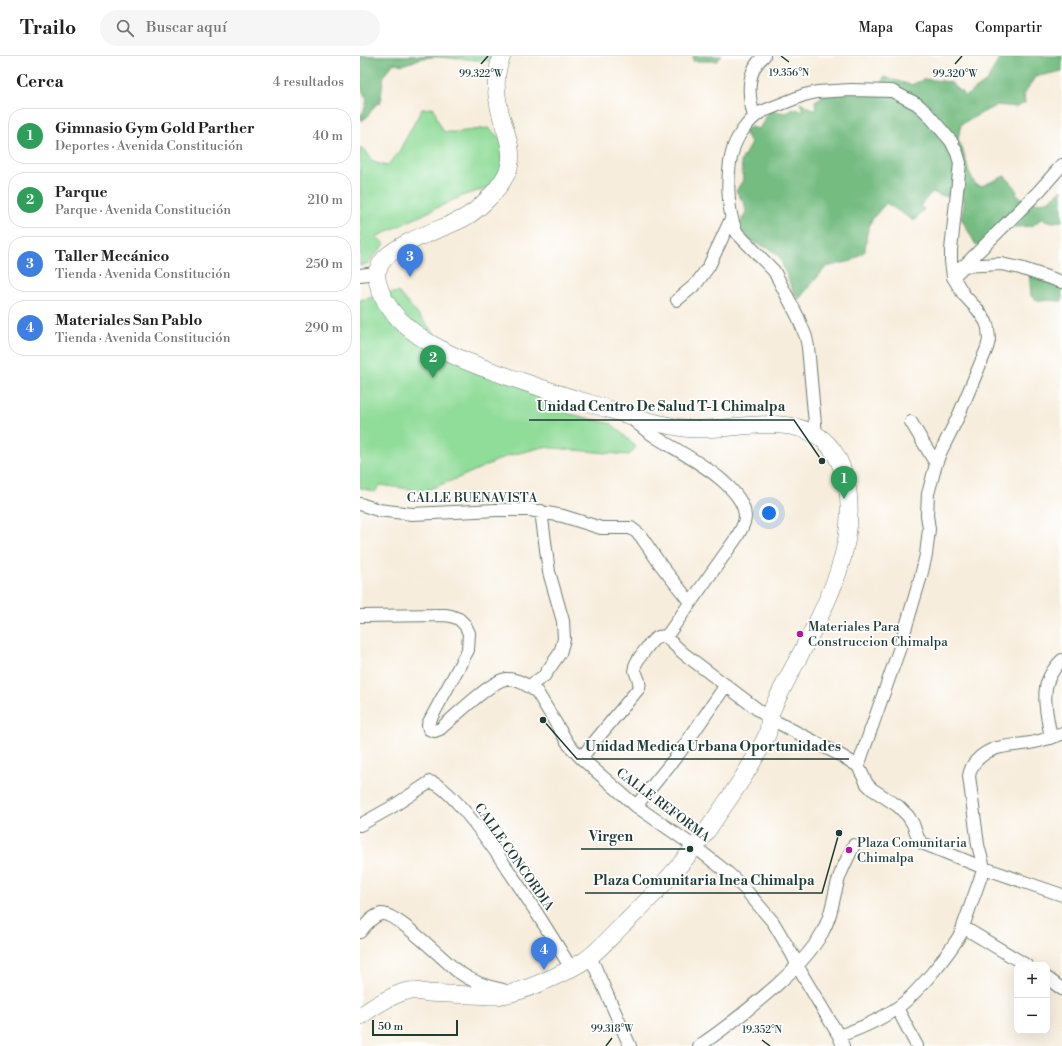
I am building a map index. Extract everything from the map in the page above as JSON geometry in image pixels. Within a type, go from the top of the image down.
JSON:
[{"type":"main road","points":[[360,1016],[376,1005],[405,991],[495,996],[514,992],[551,979],[590,956],[653,896],[695,847],[712,824],[754,758],[769,730],[769,718],[776,700],[819,617],[838,575],[846,541],[849,504],[843,468],[834,450],[816,435],[799,428],[776,425],[751,425],[698,429],[684,428],[662,424],[568,398],[477,367],[443,351],[424,339],[396,316],[384,302],[380,292],[368,274],[397,249],[466,218],[493,194],[506,176],[510,158],[510,144],[499,108],[496,91],[496,78],[502,56]]},
{"type":"street","points":[[754,116],[750,103],[751,75],[760,59],[764,56]]},
{"type":"street","points":[[816,435],[806,337],[774,271],[737,233],[731,219],[729,168],[734,145],[754,116],[761,112],[804,95],[817,92],[886,90],[897,93],[917,104],[951,141],[957,153],[960,163],[951,250],[953,277],[964,295],[978,310],[990,334],[988,348],[936,464],[928,494],[927,515],[929,529],[926,555],[921,576],[896,657],[858,766]]},
{"type":"street","points":[[953,277],[962,266],[1039,191],[1061,167]]},
{"type":"street","points":[[677,300],[696,284],[709,266],[731,219]]},
{"type":"street","points":[[962,266],[1001,264],[1020,268],[1062,282]]},
{"type":"street","points":[[626,414],[651,434],[701,463],[715,473],[742,504],[744,510],[745,518],[740,531],[666,637]]},
{"type":"street","points":[[911,422],[936,464]]},
{"type":"street","name":"CALLE BUENAVISTA","points":[[360,504],[378,510],[412,514],[518,510],[541,511],[601,528],[630,528],[634,530],[690,602]]},
{"type":"street","points":[[360,616],[445,615],[459,619],[465,625],[469,633],[468,650],[429,722],[429,729],[435,731],[440,729],[496,682],[503,679],[509,679],[529,686],[544,676],[560,652],[564,639],[563,621],[549,572],[541,511]]},
{"type":"street","points":[[581,758],[639,688],[640,682],[635,669],[636,663],[654,639],[661,636],[666,637],[683,653],[769,718],[858,766],[867,784],[898,806],[908,816],[913,824],[918,838],[922,843],[984,868],[1062,895]]},
{"type":"street","points":[[841,1041],[897,1008],[909,998],[940,963],[954,944],[963,927],[984,868],[978,845],[969,776],[970,769],[982,754],[990,750],[1036,742],[1056,736],[1046,710],[1046,691],[1049,678],[1062,660]]},
{"type":"street","points":[[636,806],[680,752],[726,684]]},
{"type":"street","name":"CALLE REFORMA","points":[[529,686],[544,700],[569,745],[606,785],[695,847],[734,878],[768,916],[792,954],[841,1041]]},
{"type":"street","name":"CALLE CONCORDIA","points":[[360,825],[392,807],[420,787],[430,782],[438,784],[457,802],[510,871],[571,968]]},
{"type":"street","points":[[700,1046],[758,1002],[798,966],[812,949],[823,933],[831,915],[840,876],[854,844]]},
{"type":"street","points":[[360,932],[375,916],[382,914],[391,916],[402,923],[466,978],[488,988],[514,992]]},
{"type":"street","points":[[963,927],[1021,962]]},
{"type":"street","points":[[590,956],[630,1046]]},
{"type":"street","points":[[1050,980],[1062,988]]},
{"type":"street","points":[[897,1008],[917,1046]]},
{"type":"green space","points":[[360,56],[427,56],[412,62],[360,66]]},
{"type":"green space","points":[[360,56],[438,56],[417,59],[403,65],[394,63],[384,75],[380,103],[376,104],[367,117],[361,121],[361,114],[364,111],[367,100],[360,86]]},
{"type":"green space","points":[[427,56],[502,56],[501,58],[489,61]]},
{"type":"green space","points":[[693,56],[722,56],[717,61],[693,61]]},
{"type":"green space","points":[[1001,56],[1062,56],[1062,71],[1035,77],[1024,94],[1025,103],[1016,107],[997,105],[961,124],[958,140],[963,150],[969,172],[975,184],[981,186],[1005,176],[1016,188],[1017,196],[1041,203],[1056,195],[1062,189],[1062,221],[1053,222],[1041,219],[1032,226],[1015,227],[993,240],[976,245],[961,218],[964,199],[939,195],[932,192],[920,206],[924,209],[914,221],[886,203],[872,219],[867,233],[865,251],[852,261],[826,267],[798,300],[777,255],[768,248],[739,237],[739,225],[746,212],[745,205],[736,191],[743,180],[741,161],[751,143],[743,131],[751,127],[759,129],[770,110],[785,113],[793,108],[803,111],[800,102],[816,111],[815,101],[839,86],[881,88],[884,77],[911,85],[925,79],[950,82],[966,96],[988,80]]},
{"type":"green space","points":[[434,108],[437,119],[444,132],[458,132],[488,128],[513,149],[496,186],[464,195],[376,237],[385,244],[368,263],[360,266],[360,147],[366,151],[373,162],[387,166],[398,153],[422,109]]},
{"type":"green space","points":[[1029,271],[1062,281],[1062,301],[1037,300],[1031,296]]},
{"type":"green space","points":[[398,292],[442,342],[570,414],[612,424],[636,447],[629,455],[543,447],[507,456],[425,491],[380,485],[375,492],[360,488],[360,300]]},
{"type":"place","name":"Taller Mecánico","points":[[410,277]]},
{"type":"place","name":"Parque","points":[[433,378]]},
{"type":"place","name":"Unidad Centro De Salud T-1 Chimalpa","points":[[822,461]]},
{"type":"place","name":"Gimnasio Gym Gold Parther","points":[[844,499]]},
{"type":"place","name":"Materiales Para Construccion Chimalpa","points":[[800,634]]},
{"type":"place","name":"Unidad Medica Urbana Oportunidades","points":[[543,720]]},
{"type":"place","name":"Plaza Comunitaria Inea Chimalpa","points":[[839,833]]},
{"type":"place","name":"Virgen","points":[[690,849]]},
{"type":"place","name":"Plaza Comunitaria Chimalpa","points":[[849,850]]},
{"type":"place","name":"Materiales San Pablo","points":[[544,970]]}]
